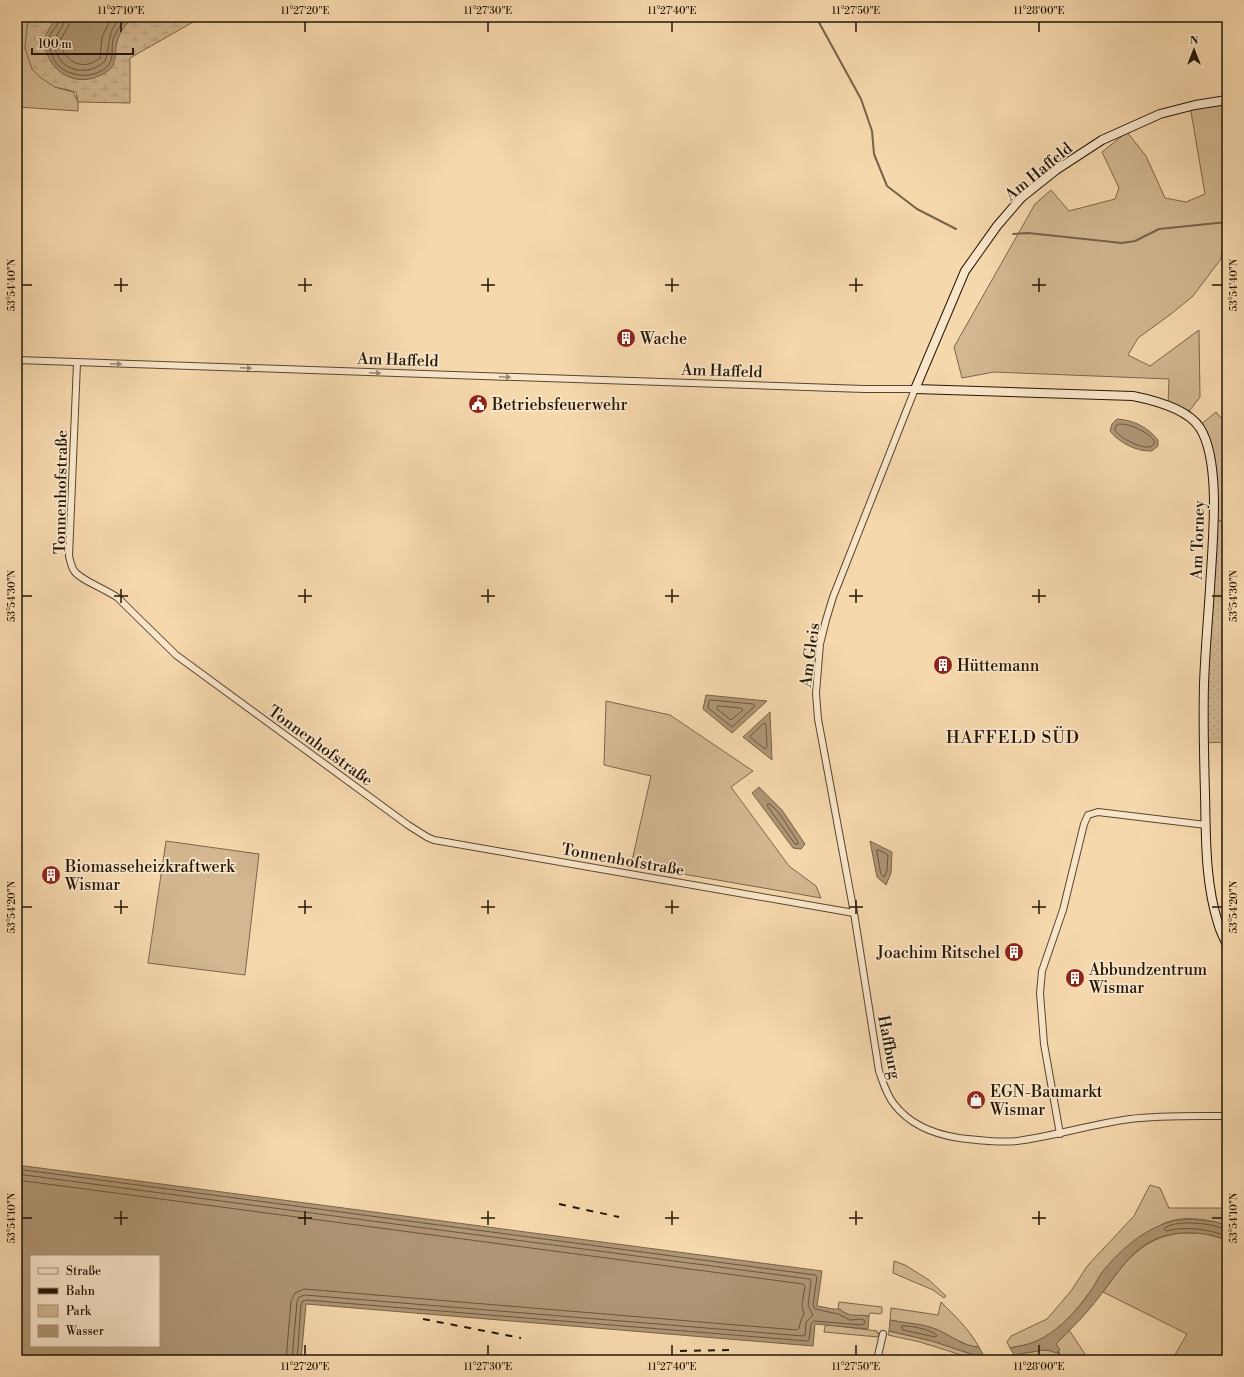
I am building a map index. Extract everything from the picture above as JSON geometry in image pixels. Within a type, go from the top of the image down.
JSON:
[{"type":"street","name":"Am Haffeld","points":[[77,363],[915,389],[965,271],[997,226],[1022,198],[1056,170],[1102,140],[1160,114],[1195,105],[1227,100]]},
{"type":"street","points":[[17,360],[77,363]]},
{"type":"street","name":"Tonnenhofstraße","points":[[77,363],[69,556],[73,570],[81,578],[110,592],[118,598],[176,655],[408,825],[434,840],[854,913]]},
{"type":"street","name":"Am Torney","points":[[915,389],[1133,396],[1152,400],[1168,406],[1186,415],[1199,426],[1208,444],[1213,470],[1213,521],[1204,685],[1207,859],[1212,899],[1217,923],[1227,946]]},
{"type":"street","name":"Am Gleis","points":[[854,913],[818,719],[816,693],[819,652],[833,597],[915,389]]},
{"type":"street","points":[[1060,1134],[1044,1044],[1040,992],[1042,971],[1063,910],[1084,824],[1088,815],[1098,812],[1206,825]]},
{"type":"street","name":"Haffburg","points":[[854,913],[879,1071],[885,1089],[894,1104],[902,1113],[914,1123],[928,1131],[943,1136],[978,1140],[1015,1141],[1060,1134],[1129,1119],[1148,1117],[1227,1116]]},
{"type":"street","points":[[877,1360],[883,1334]]},
{"type":"green space","points":[[17,17],[31,17],[27,27],[55,87],[73,92],[78,102],[78,111],[17,107]]},
{"type":"green space","points":[[31,17],[202,17],[130,58],[130,103],[78,102],[76,92],[55,87],[41,78],[32,69],[25,48],[27,27]]},
{"type":"green space","points":[[1227,100],[1227,234],[1224,234],[1221,259],[1193,296],[1138,338],[1128,355],[1150,366],[1199,330],[1200,397],[1186,415],[1168,406],[1169,379],[994,372],[962,378],[954,347],[1035,204],[1051,190],[1069,211],[1115,199],[1119,188],[1102,152],[1127,132],[1146,156],[1165,198],[1186,202],[1205,194],[1190,106]]},
{"type":"green space","points":[[1216,412],[1222,419],[1227,418],[1227,521],[1214,521],[1213,470],[1199,426]]},
{"type":"green space","points":[[1214,521],[1227,521],[1227,742],[1204,743]]},
{"type":"green space","points":[[606,701],[670,715],[753,771],[731,787],[789,866],[816,886],[821,898],[631,865],[651,776],[604,765]]},
{"type":"green space","points":[[166,841],[259,854],[245,975],[148,963]]},
{"type":"green space","points":[[1150,1185],[1160,1188],[1169,1208],[1227,1208],[1227,1226],[1212,1221],[1196,1219],[1180,1219],[1165,1223],[1134,1242],[1117,1256],[1101,1274],[1092,1290],[1079,1306],[1059,1327],[1037,1341],[1010,1348],[1007,1342],[1011,1336],[1047,1319],[1071,1291],[1088,1265],[1134,1216]]},
{"type":"green space","points":[[1181,1233],[1203,1233],[1227,1240],[1227,1360],[1172,1360],[1187,1334],[1103,1292],[1135,1253],[1155,1240]]},
{"type":"green space","points":[[894,1261],[905,1265],[929,1280],[946,1296],[944,1298],[933,1290],[893,1273]]},
{"type":"green space","points":[[839,1302],[882,1307],[882,1313],[870,1313],[869,1316],[851,1316],[838,1309]]},
{"type":"green space","points":[[941,1302],[966,1328],[979,1347],[970,1346],[929,1327],[890,1320],[891,1308],[938,1315]]},
{"type":"green space","points":[[830,1325],[877,1331],[877,1333],[879,1333],[878,1337],[824,1332],[825,1326]]},
{"type":"green space","points":[[1069,1330],[1087,1357],[1093,1360],[1016,1360],[1014,1355],[1043,1350],[1053,1351],[1057,1346],[1056,1344]]},
{"type":"green space","points":[[889,1331],[932,1341],[980,1357],[984,1356],[988,1360],[977,1360],[920,1342],[888,1335]]},
{"type":"water","points":[[57,17],[134,17],[119,35],[114,62],[110,69],[98,76],[82,80],[67,76],[60,71],[54,65],[46,52],[44,43],[45,38],[49,28]]},
{"type":"water","points":[[1117,419],[1140,425],[1150,431],[1158,440],[1158,446],[1152,451],[1147,451],[1124,443],[1110,431],[1112,424]]},
{"type":"water","points":[[706,695],[767,701],[732,733],[703,709]]},
{"type":"water","points":[[770,712],[772,760],[743,737]]},
{"type":"water","points":[[759,787],[782,810],[805,844],[801,849],[793,848],[752,793]]},
{"type":"water","points":[[870,841],[892,852],[891,873],[886,885],[877,877]]},
{"type":"water","points":[[17,1165],[822,1271],[817,1306],[840,1309],[846,1314],[850,1315],[869,1316],[868,1329],[815,1324],[813,1346],[306,1304],[301,1360],[17,1360]]},
{"type":"water","points":[[1190,1219],[1216,1222],[1227,1226],[1227,1240],[1216,1236],[1192,1233],[1180,1233],[1157,1238],[1137,1251],[1124,1264],[1088,1311],[1056,1344],[1060,1350],[1056,1353],[1043,1350],[1014,1355],[1010,1348],[1037,1341],[1060,1326],[1085,1299],[1103,1271],[1116,1256],[1132,1242],[1148,1231],[1166,1223]]},
{"type":"water","points":[[890,1320],[936,1329],[960,1342],[979,1347],[984,1356],[980,1357],[932,1341],[889,1331]]},
{"type":"waterway","points":[[816,17],[861,99],[872,131],[874,154],[887,186],[917,209],[956,229]]},
{"type":"waterway","points":[[1013,234],[1028,233],[1122,243],[1135,241],[1159,229],[1227,222]]},
{"type":"waterway","points":[[1058,1352],[1063,1360]]},
{"type":"railway","points":[[559,1204],[619,1217]]},
{"type":"railway","points":[[423,1319],[521,1338]]},
{"type":"railway","points":[[680,1351],[732,1350]]},
{"type":"place","name":"Wache","points":[[626,338]]},
{"type":"place","name":"Betriebsfeuerwehr","points":[[478,404]]},
{"type":"place","name":"Hüttemann","points":[[943,665]]},
{"type":"place","name":"Biomasseheizkraftwerk Wismar","points":[[51,875]]},
{"type":"place","name":"Joachim Ritschel","points":[[1014,952]]},
{"type":"place","name":"Abbundzentrum Wismar","points":[[1075,978]]},
{"type":"place","name":"EGN-Baumarkt Wismar","points":[[976,1100]]},
{"type":"district","name":"HAFFELD SÜD","points":[[1013,737]]}]
